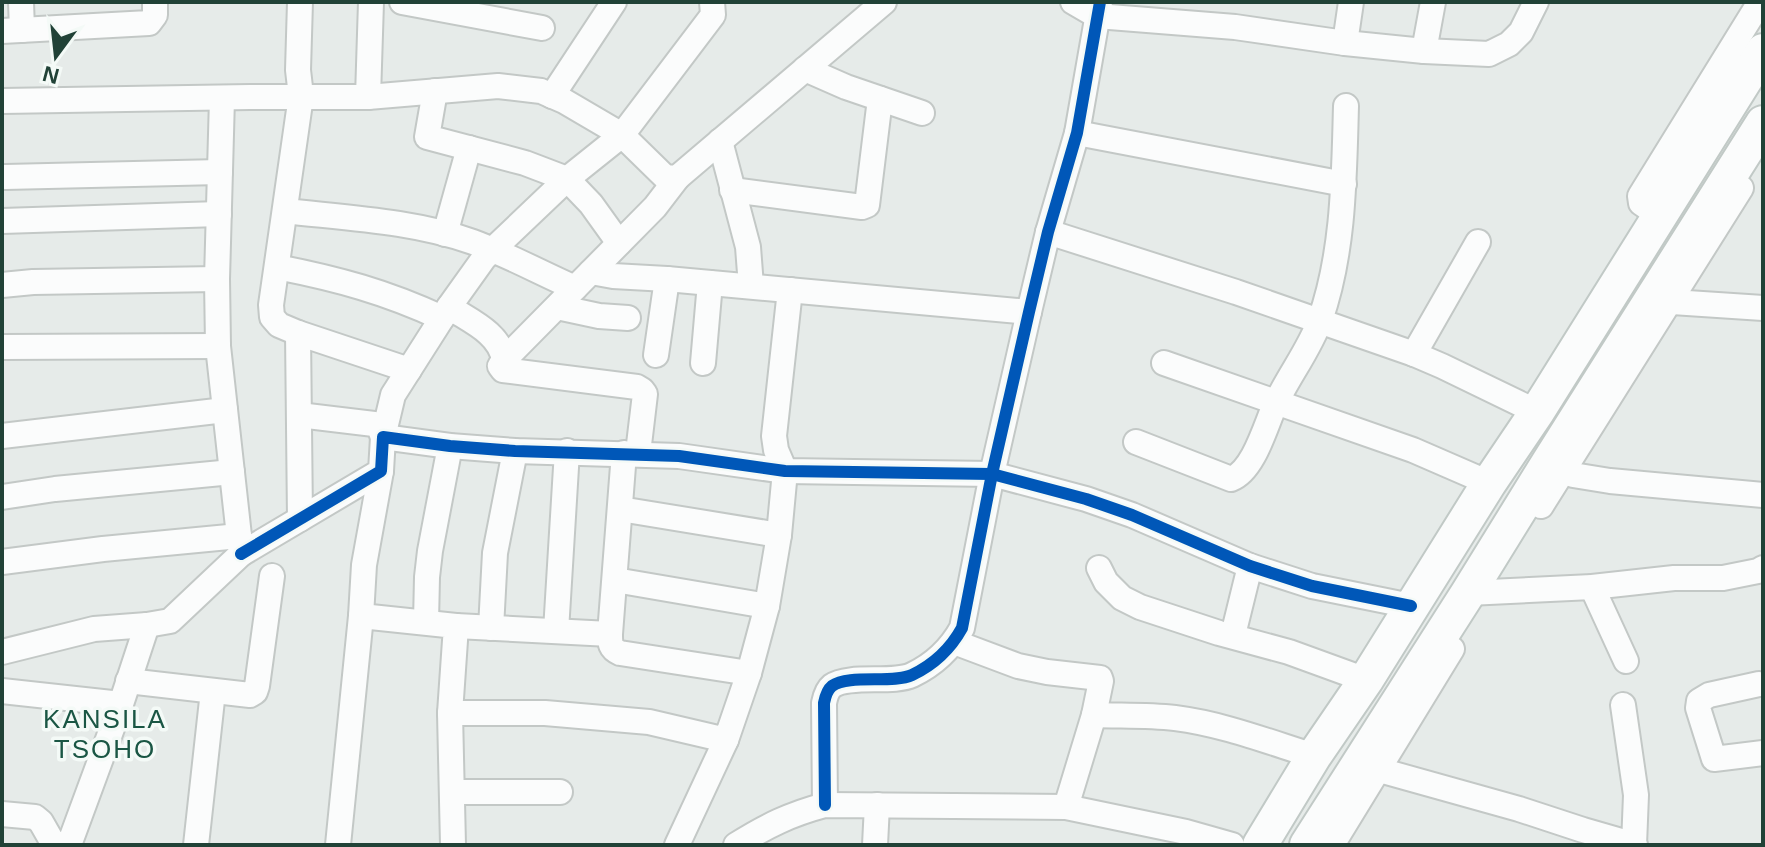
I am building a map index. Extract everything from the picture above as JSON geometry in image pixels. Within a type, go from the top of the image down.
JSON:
[{"type":"main road","points":[[1260,845],[1660,216],[1733,73],[1763,51]]},
{"type":"main road","points":[[1307,845],[1368,767],[1717,211],[1762,133]]},
{"type":"street","points":[[21,2],[12,30],[149,23],[155,15],[155,2]]},
{"type":"street","points":[[300,2],[298,70],[301,96],[271,305],[272,317],[279,325],[298,333],[409,370]]},
{"type":"street","points":[[368,97],[371,2]]},
{"type":"street","points":[[402,2],[542,28]]},
{"type":"street","points":[[552,96],[614,2]]},
{"type":"street","points":[[338,845],[364,565],[381,471],[383,437],[393,395],[484,258],[567,179],[622,135],[713,15],[712,2]]},
{"type":"street","points":[[749,673],[620,653],[610,645],[620,509],[645,394],[642,390],[506,371],[500,368],[500,364],[655,207],[678,177],[884,2]]},
{"type":"street","points":[[1073,2],[1099,9],[1345,43],[1489,54],[1509,44],[1521,32],[1536,2]]},
{"type":"street","points":[[1345,43],[1351,2]]},
{"type":"street","points":[[1424,51],[1433,2]]},
{"type":"street","points":[[1733,73],[1760,2]]},
{"type":"street","points":[[825,805],[824,703],[832,686],[910,676],[941,655],[962,628],[992,474],[1029,312],[1077,133],[1099,9]]},
{"type":"street","points":[[805,69],[846,87],[922,113]]},
{"type":"street","points":[[2,101],[368,97],[498,86],[541,91],[552,96],[622,135],[666,178],[678,177]]},
{"type":"street","points":[[435,91],[427,137],[525,163],[567,179],[591,204],[619,243]]},
{"type":"street","points":[[2,679],[3,652],[94,629],[170,621],[240,545],[218,346],[222,98]]},
{"type":"street","points":[[732,190],[862,207],[867,205],[880,99]]},
{"type":"street","points":[[1136,442],[1231,479],[1240,475],[1251,459],[1276,402],[1319,321],[1334,268],[1344,184],[1346,106]]},
{"type":"street","points":[[1077,133],[1344,184]]},
{"type":"street","points":[[720,141],[748,247],[751,286]]},
{"type":"street","points":[[445,234],[469,148]]},
{"type":"street","points":[[5,177],[220,172]]},
{"type":"street","points":[[285,211],[394,224],[445,234],[583,280],[613,276],[667,279],[1029,312]]},
{"type":"street","points":[[2,221],[219,214]]},
{"type":"street","points":[[1048,232],[1236,292],[1414,354],[1537,412]]},
{"type":"street","points":[[1414,354],[1478,242]]},
{"type":"street","points":[[277,267],[334,278],[446,313],[486,331],[497,341],[504,360]]},
{"type":"street","points":[[2,285],[217,279]]},
{"type":"street","points":[[656,355],[667,279]]},
{"type":"street","points":[[703,363],[710,283]]},
{"type":"street","points":[[677,845],[726,740],[767,606],[779,535],[785,471],[774,436],[790,290]]},
{"type":"street","points":[[1661,301],[1763,308]]},
{"type":"street","points":[[557,307],[599,316],[628,318]]},
{"type":"street","points":[[298,333],[300,519]]},
{"type":"street","points":[[2,347],[218,346]]},
{"type":"street","points":[[1164,363],[1413,450],[1489,483]]},
{"type":"street","points":[[2,436],[225,410]]},
{"type":"street","points":[[299,415],[374,424],[379,427],[383,437]]},
{"type":"street","points":[[383,437],[515,451],[679,456],[785,471],[992,474],[1086,499],[1132,515],[1250,566],[1312,586],[1411,606]]},
{"type":"street","points":[[426,622],[430,551],[450,446]]},
{"type":"street","points":[[491,628],[495,553],[515,451]]},
{"type":"street","points":[[556,631],[567,451]]},
{"type":"street","points":[[1556,466],[1573,475],[1610,481],[1763,495]]},
{"type":"street","points":[[2,562],[103,549],[240,545],[300,519],[381,471]]},
{"type":"street","points":[[2,497],[232,472]]},
{"type":"street","points":[[620,509],[779,535]]},
{"type":"street","points":[[1233,635],[1250,566]]},
{"type":"street","points":[[1099,568],[1106,582],[1131,603],[1289,652],[1366,680]]},
{"type":"street","points":[[1477,593],[1592,587],[1674,578],[1723,578],[1763,568]]},
{"type":"street","points":[[2,691],[213,691],[250,695],[255,692],[272,576]]},
{"type":"street","points":[[615,580],[767,606]]},
{"type":"street","points":[[1592,587],[1626,661]]},
{"type":"street","points":[[361,616],[456,626],[610,634]]},
{"type":"street","points":[[2,814],[35,817],[38,834],[53,843],[68,845],[147,625]]},
{"type":"street","points":[[453,845],[450,713],[456,626]]},
{"type":"street","points":[[954,642],[1018,666],[1100,678],[1094,715],[1066,807]]},
{"type":"street","points":[[1759,684],[1709,695],[1699,701],[1698,708],[1714,759],[1763,753]]},
{"type":"street","points":[[196,845],[213,691]]},
{"type":"street","points":[[1332,845],[1368,767],[1519,809],[1583,838],[1635,845],[1636,795],[1623,705]]},
{"type":"street","points":[[450,713],[545,713],[649,722],[726,740]]},
{"type":"street","points":[[1094,715],[1148,715],[1180,719],[1246,734],[1314,756]]},
{"type":"street","points":[[452,792],[560,792]]},
{"type":"street","points":[[746,842],[766,826],[825,805],[877,805],[1066,807],[1186,832],[1232,845]]},
{"type":"street","points":[[875,845],[877,805]]},
{"type":"cycle path","points":[[825,805],[824,703],[830,688],[849,680],[894,679],[912,675],[941,655],[962,628],[992,474],[1029,312],[1077,133],[1100,2]]},
{"type":"cycle path","points":[[241,554],[381,471],[383,437],[515,451],[679,456],[785,471],[992,474],[1086,499],[1132,515],[1250,566],[1312,586],[1411,606]]},
{"type":"district","name":"KANSILA TSOHO","points":[[105,734]]}]
